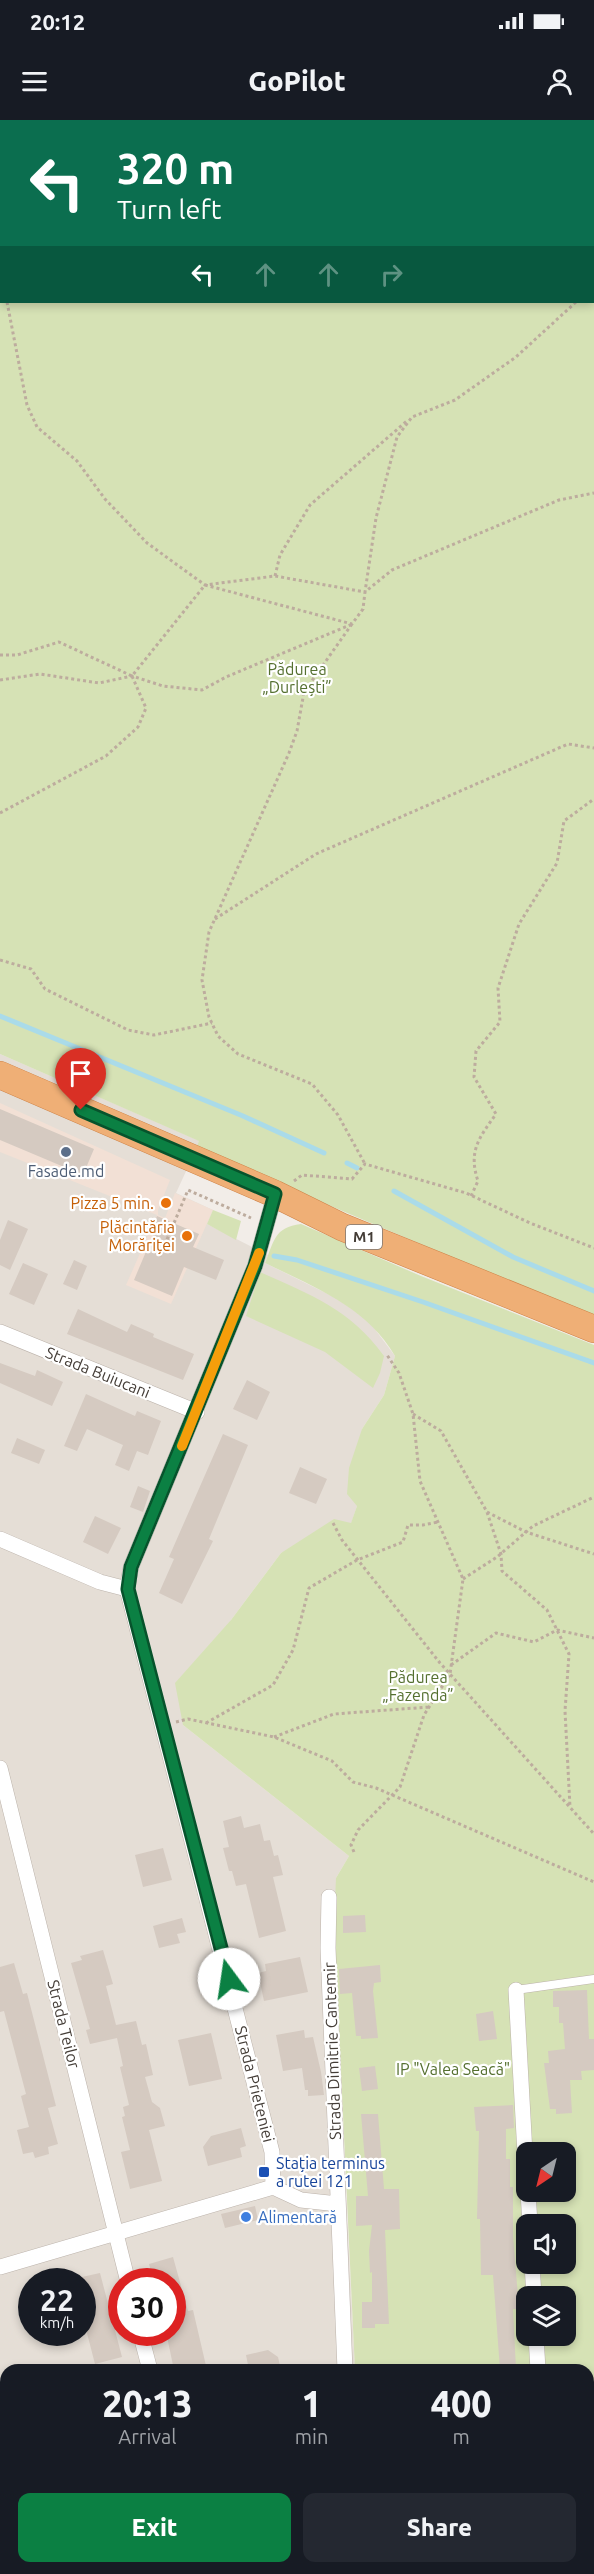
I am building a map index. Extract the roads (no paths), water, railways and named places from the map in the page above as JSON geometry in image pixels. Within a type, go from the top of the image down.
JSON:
[{"type":"highway","name":"M1","points":[[0,1075],[275,1194],[342,1227],[594,1329]]},
{"type":"street","name":"Strada Prieteniei","points":[[273,2187],[272,2152],[128,1589],[131,1567],[197,1412],[255,1266],[275,1194]]},
{"type":"street","name":"Strada Buiucani","points":[[0,1332],[197,1412]]},
{"type":"street","points":[[0,1539],[100,1582],[128,1589]]},
{"type":"street","name":"Strada Teilor","points":[[0,1768],[124,2268]]},
{"type":"street","name":"Strada Dimitrie Cantemir","points":[[329,1898],[328,1948],[338,2204]]},
{"type":"street","points":[[516,1990],[524,2142]]},
{"type":"street","points":[[0,2267],[116,2235],[273,2187],[301,2200],[338,2204],[345,2364]]},
{"type":"street","points":[[144,2346],[148,2364]]},
{"type":"street","points":[[537,2346],[538,2364]]},
{"type":"lane","points":[[516,1990],[594,1979]]},
{"type":"waterway","points":[[0,1016],[243,1116],[324,1153]]},
{"type":"waterway","points":[[347,1163],[357,1168]]},
{"type":"waterway","points":[[394,1191],[513,1257],[594,1291]]},
{"type":"waterway","points":[[274,1256],[297,1260],[423,1302],[594,1363]]},
{"type":"place","name":"Fasade.md","points":[[66,1152]]},
{"type":"place","name":"Pizza 5 min.","points":[[166,1203]]},
{"type":"place","name":"Plăcintăria Morăriței","points":[[187,1236]]},
{"type":"place","name":"Stația terminus a rutei 121","points":[[264,2172]]},
{"type":"place","name":"Alimentară","points":[[246,2217]]},
{"type":"park label","name":"Pădurea „Durlești”","points":[[297,678]]},
{"type":"park label","name":"Pădurea „Fazenda”","points":[[418,1686]]},
{"type":"park label","name":"IP \"Valea Seacă\"","points":[[453,2069]]}]
